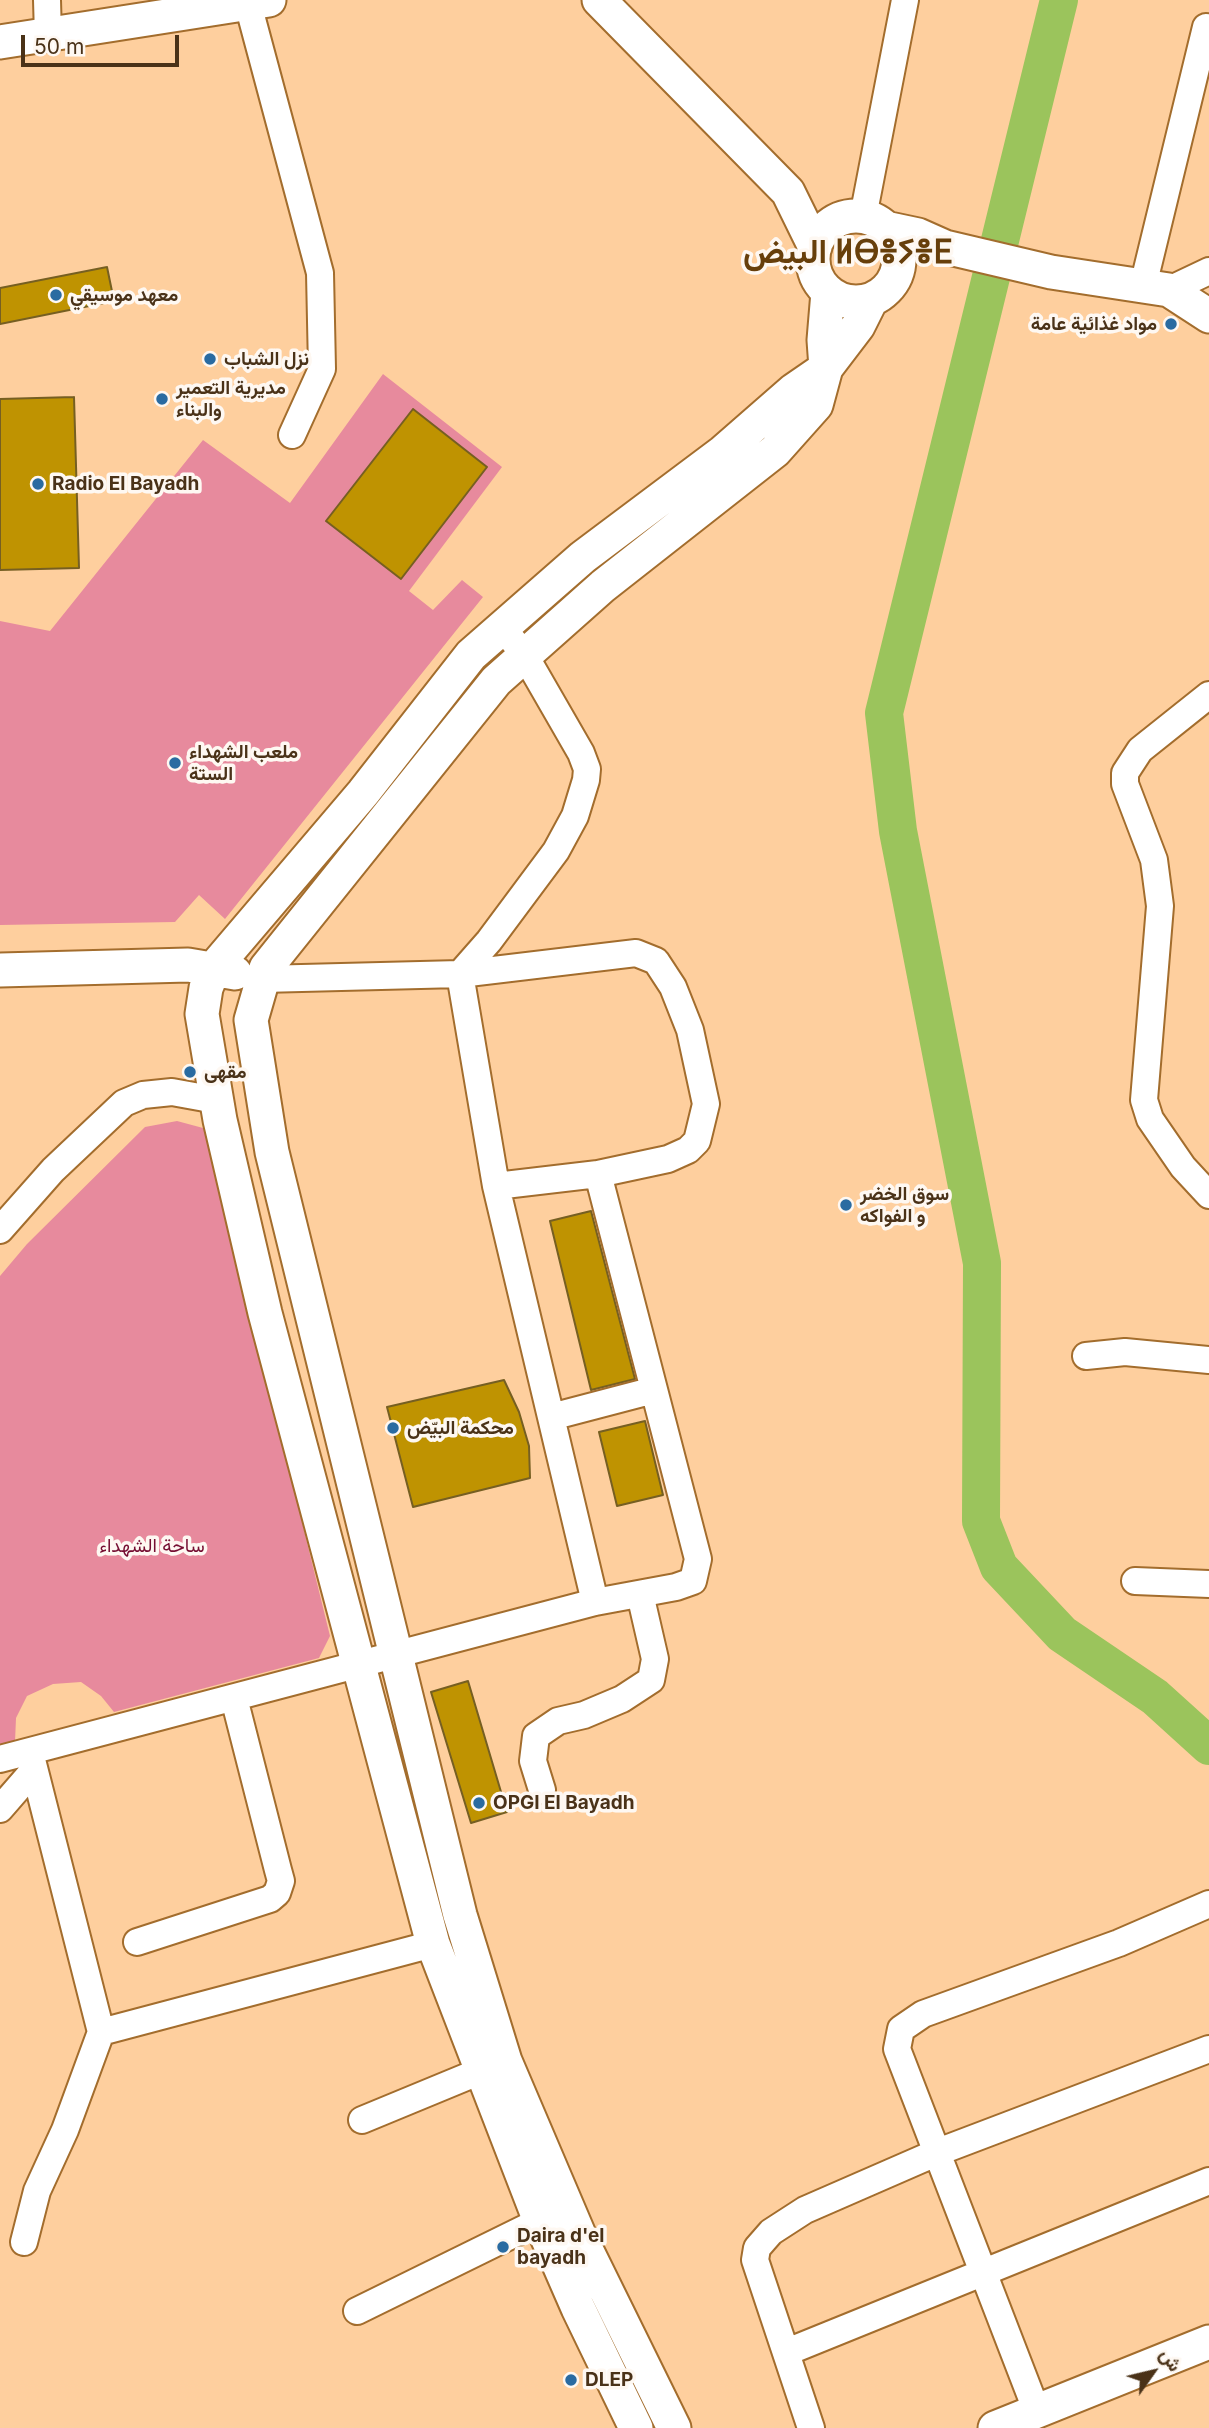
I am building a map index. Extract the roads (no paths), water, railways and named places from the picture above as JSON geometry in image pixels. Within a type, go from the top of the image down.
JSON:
[{"type":"main road","points":[[599,0],[788,192],[815,247],[816,276],[828,292],[845,301],[871,300]]},
{"type":"main road","points":[[0,42],[258,2]]},
{"type":"main road","points":[[788,192],[862,222],[918,235],[945,247],[1051,272],[1156,288],[1209,316]]},
{"type":"main road","points":[[674,2428],[433,1944],[360,1665],[320,1528],[265,1313],[216,1100],[202,1014],[206,988],[214,968],[363,793],[471,655],[583,557],[723,452],[794,390],[826,368],[858,326],[871,300],[890,286],[898,269],[897,247],[862,222],[824,230],[815,247]]},
{"type":"main road","points":[[898,269],[925,253],[945,247]]},
{"type":"main road","points":[[636,2428],[578,2308],[540,2221],[493,2066],[460,1915],[272,1152],[251,1020],[267,968],[496,681],[603,586],[775,451],[816,405],[826,368],[824,340],[828,292]]},
{"type":"main road","points":[[0,970],[188,965],[262,979]]},
{"type":"main road","points":[[320,1528],[362,1522]]},
{"type":"main road","points":[[995,2428],[1209,2342]]},
{"type":"street","points":[[47,0],[48,36]]},
{"type":"street","points":[[862,222],[905,0]]},
{"type":"street","points":[[258,2],[320,273],[322,369],[292,435]]},
{"type":"street","points":[[1206,27],[1156,288],[1209,271]]},
{"type":"street","points":[[460,974],[489,941],[556,851],[575,816],[586,780],[587,769],[580,753],[524,654],[501,626]]},
{"type":"street","points":[[1209,695],[1140,750],[1125,773],[1125,784],[1154,860],[1160,906],[1144,1100],[1150,1119],[1183,1167],[1209,1195]]},
{"type":"street","points":[[262,979],[460,974],[636,953],[648,956],[662,968],[690,1030],[706,1104],[697,1141],[688,1150],[668,1159],[598,1174],[496,1186]]},
{"type":"street","points":[[460,974],[496,1186],[595,1602]]},
{"type":"street","points":[[0,1230],[53,1170],[124,1103],[143,1095],[172,1092],[216,1100]]},
{"type":"street","points":[[0,1759],[31,1761],[234,1698],[395,1654],[595,1602],[685,1585],[693,1581],[698,1570],[698,1559],[598,1174]]},
{"type":"street","points":[[1086,1356],[1125,1352],[1209,1360]]},
{"type":"street","points":[[551,1417],[654,1390]]},
{"type":"street","points":[[1135,1581],[1209,1584]]},
{"type":"street","points":[[542,1790],[533,1761],[536,1736],[558,1721],[622,1699],[651,1680],[655,1659],[640,1594]]},
{"type":"street","points":[[136,1942],[270,1899],[277,1893],[281,1881],[234,1698]]},
{"type":"street","points":[[0,1809],[31,1761]]},
{"type":"street","points":[[24,2242],[37,2191],[65,2130],[101,2032],[31,1761]]},
{"type":"street","points":[[1037,2412],[897,2049],[901,2029],[909,2021],[1119,1943],[1209,1904]]},
{"type":"street","points":[[101,2032],[433,1944]]},
{"type":"street","points":[[811,2428],[755,2260],[760,2243],[784,2221],[938,2152],[1209,2049]]},
{"type":"street","points":[[362,2120],[493,2066]]},
{"type":"street","points":[[787,2352],[984,2269],[1209,2181]]},
{"type":"street","points":[[357,2311],[540,2221]]},
{"type":"waterway","points":[[1059,0],[884,713],[898,831],[982,1263],[981,1521],[999,1567],[1062,1634],[1155,1697],[1209,1746]]},
{"type":"place","name":"معهد موسيقي","points":[[56,295]]},
{"type":"place","name":"مواد غذائية عامة","points":[[1171,324]]},
{"type":"place","name":"نزل الشباب","points":[[210,359]]},
{"type":"place","name":"مديرية التعمير والبناء","points":[[162,399]]},
{"type":"place","name":"Radio El Bayadh","points":[[38,484]]},
{"type":"place","name":"ملعب الشهداء الستة","points":[[175,763]]},
{"type":"place","name":"مقهى","points":[[190,1072]]},
{"type":"place","name":"سوق الخضر و الفواكه","points":[[846,1205]]},
{"type":"place","name":"محكمة البيّض","points":[[393,1428]]},
{"type":"place","name":"OPGI El Bayadh","points":[[479,1803]]},
{"type":"place","name":"Daira d'el bayadh","points":[[503,2247]]},
{"type":"place","name":"DLEP","points":[[571,2380]]},
{"type":"district","name":"البيض ⵍⴱⴻⵢⴻⴹ","points":[[848,253]]},
{"type":"park label","name":"ساحة الشهداء","points":[[152,1546]]}]
